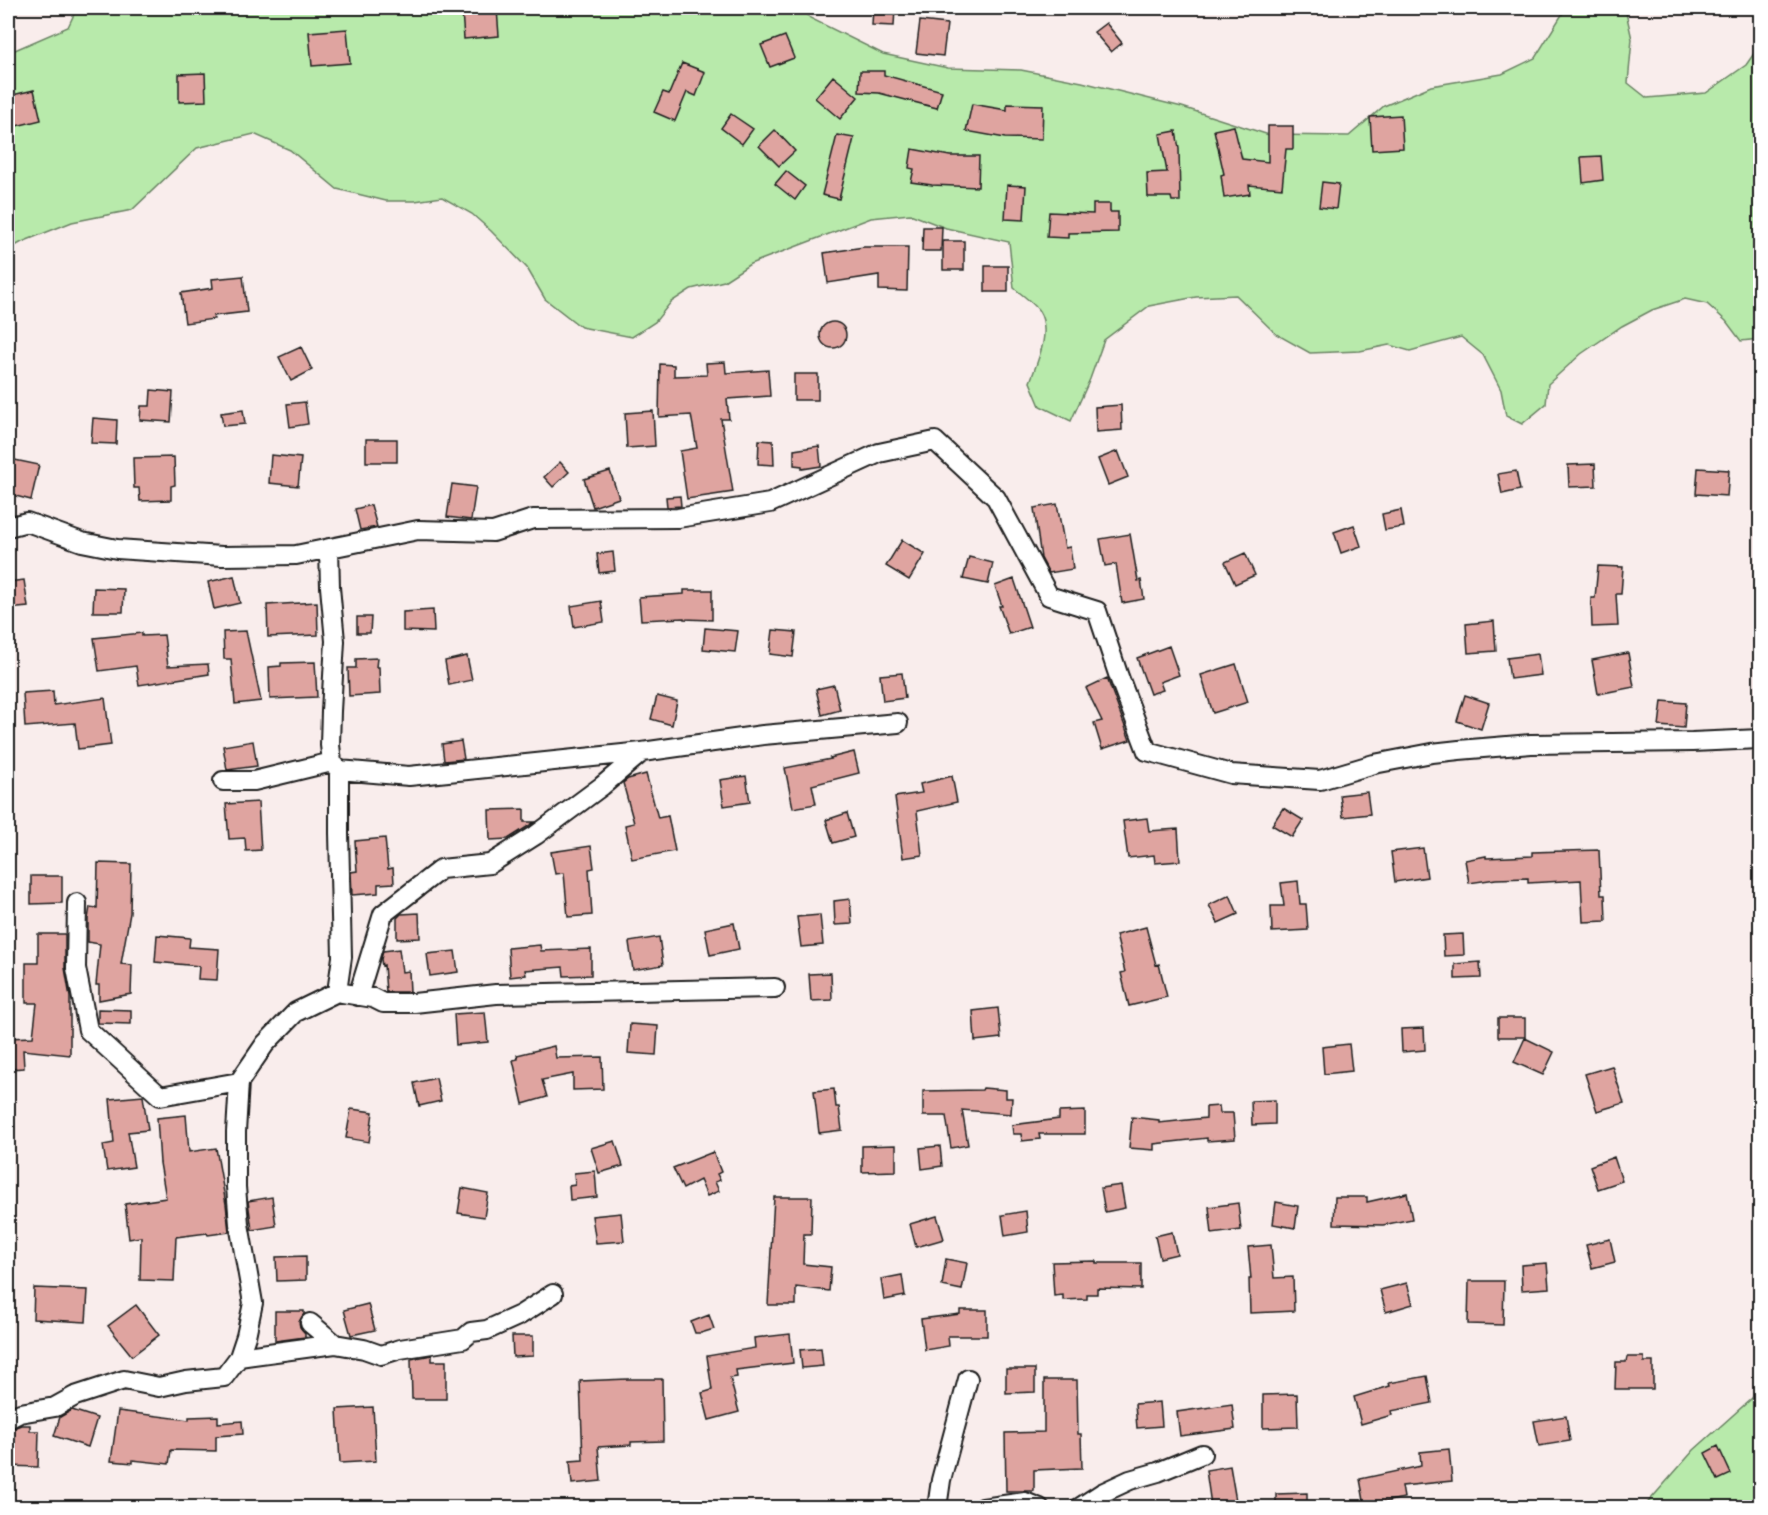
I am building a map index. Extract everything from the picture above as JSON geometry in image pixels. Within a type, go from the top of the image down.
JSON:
[{"type":"street","points":[[8,527],[27,522],[82,542],[117,549],[222,556],[296,555],[418,530],[493,532],[533,519],[678,518],[770,504],[879,453],[935,441],[996,498],[1049,596],[1097,610],[1147,751],[1231,774],[1320,780],[1374,764],[1459,750],[1531,744],[1692,742],[1761,738]]},
{"type":"street","points":[[329,548],[335,641],[331,682],[330,745],[336,766],[342,957],[337,992]]},
{"type":"street","points":[[223,781],[254,781],[336,766],[409,776],[642,752],[763,735],[898,723]]},
{"type":"street","points":[[358,996],[383,914],[441,869],[490,864],[536,835],[602,786],[642,752]]},
{"type":"street","points":[[77,903],[76,968],[88,1030],[160,1096],[239,1082]]},
{"type":"street","points":[[12,1414],[55,1407],[75,1396],[124,1380],[159,1387],[186,1381],[224,1377],[239,1357],[253,1303],[238,1224],[236,1132],[239,1082],[265,1044],[296,1012],[337,992],[373,998],[383,1003],[414,1003],[496,994],[775,988]]},
{"type":"street","points":[[239,1357],[335,1344],[364,1349],[381,1355],[400,1349],[463,1339],[471,1332],[487,1330],[520,1315],[553,1294]]},
{"type":"street","points":[[310,1323],[335,1344]]},
{"type":"street","points":[[937,1508],[941,1480],[968,1379]]},
{"type":"street","points":[[1079,1508],[1102,1493],[1130,1480],[1158,1472],[1202,1454]]},
{"type":"street","points":[[984,1508],[1025,1502],[1040,1508]]},
{"type":"green space","points":[[77,8],[801,8],[810,18],[883,54],[948,68],[1021,70],[1082,82],[1182,107],[1269,135],[1349,136],[1384,106],[1431,86],[1502,74],[1535,58],[1566,8],[1625,8],[1632,39],[1628,83],[1647,98],[1706,93],[1746,65],[1760,45],[1760,339],[1741,341],[1726,321],[1707,304],[1685,299],[1652,310],[1622,326],[1581,354],[1548,384],[1546,404],[1522,424],[1506,416],[1501,390],[1483,355],[1461,337],[1410,351],[1389,345],[1360,351],[1310,353],[1276,334],[1236,295],[1196,297],[1149,306],[1104,340],[1071,421],[1040,406],[1030,382],[1042,347],[1043,319],[1037,308],[1014,288],[1009,242],[946,228],[910,214],[871,218],[750,264],[724,281],[691,289],[671,302],[655,322],[632,337],[581,327],[545,299],[527,268],[491,231],[472,214],[442,197],[415,201],[386,201],[337,189],[290,150],[254,134],[197,148],[132,210],[72,222],[8,250],[8,53],[68,27]]},
{"type":"green space","points":[[1760,1391],[1760,1507],[1643,1508],[1694,1450]]},
{"type":"building","points":[[873,8],[895,8],[894,26],[872,25]]},
{"type":"building","points":[[497,9],[499,36],[464,39],[462,11]]},
{"type":"building","points":[[920,21],[947,24],[943,56],[916,53]]},
{"type":"building","points":[[1106,23],[1122,43],[1111,52],[1094,32]]},
{"type":"building","points":[[347,29],[350,63],[312,66],[309,32]]},
{"type":"building","points":[[785,36],[794,58],[770,67],[761,45]]},
{"type":"building","points":[[682,63],[705,72],[696,96],[687,92],[675,121],[654,112],[663,92],[669,94]]},
{"type":"building","points":[[860,71],[884,71],[884,75],[942,91],[937,108],[879,93],[859,92]]},
{"type":"building","points":[[205,73],[206,101],[179,102],[179,74]]},
{"type":"building","points":[[833,76],[858,97],[840,119],[815,98]]},
{"type":"building","points":[[34,90],[41,120],[8,128],[8,96]]},
{"type":"building","points":[[972,104],[1007,110],[1007,104],[1043,105],[1042,139],[1005,138],[966,131]]},
{"type":"building","points":[[731,114],[753,129],[742,144],[721,128]]},
{"type":"building","points":[[1401,115],[1403,148],[1372,150],[1370,117]]},
{"type":"building","points":[[1234,126],[1242,159],[1268,162],[1268,126],[1293,126],[1293,149],[1286,149],[1282,188],[1249,185],[1250,194],[1224,198],[1221,175],[1224,174],[1214,130]]},
{"type":"building","points":[[775,130],[795,151],[779,166],[759,146]]},
{"type":"building","points":[[1176,131],[1179,149],[1180,201],[1172,201],[1171,197],[1148,197],[1147,173],[1167,172],[1160,134]]},
{"type":"building","points":[[837,135],[854,138],[839,199],[822,195]]},
{"type":"building","points":[[912,149],[950,156],[979,156],[978,187],[911,182],[914,169],[909,168]]},
{"type":"building","points":[[1601,156],[1603,180],[1583,183],[1581,157]]},
{"type":"building","points":[[786,171],[805,186],[795,200],[775,184]]},
{"type":"building","points":[[1322,182],[1339,184],[1336,209],[1319,207]]},
{"type":"building","points":[[1007,185],[1026,186],[1024,220],[1005,219]]},
{"type":"building","points":[[1093,204],[1110,204],[1110,212],[1118,212],[1118,232],[1068,233],[1068,238],[1047,237],[1049,212],[1093,214]]},
{"type":"building","points":[[923,227],[942,227],[941,251],[922,251]]},
{"type":"building","points":[[943,241],[964,241],[964,270],[943,270]]},
{"type":"building","points":[[864,247],[908,247],[907,291],[879,290],[879,275],[828,283],[824,253]]},
{"type":"building","points":[[985,266],[1008,266],[1008,292],[985,292]]},
{"type":"building","points":[[243,276],[247,312],[213,316],[214,319],[185,323],[181,293],[213,288],[212,279]]},
{"type":"building","points":[[833,322],[842,326],[846,335],[842,344],[833,348],[824,344],[820,335],[824,326]]},
{"type":"building","points":[[301,347],[312,370],[291,381],[279,357]]},
{"type":"building","points":[[725,362],[726,373],[768,370],[770,396],[727,399],[729,419],[721,419],[733,492],[687,499],[680,451],[697,448],[691,415],[659,417],[660,364],[674,365],[674,376],[707,375],[706,363]]},
{"type":"building","points":[[794,374],[818,374],[818,400],[794,400]]},
{"type":"building","points":[[151,390],[173,392],[171,422],[140,420],[141,406],[150,406]]},
{"type":"building","points":[[305,402],[308,424],[290,427],[287,404]]},
{"type":"building","points":[[1121,405],[1122,430],[1096,432],[1095,407]]},
{"type":"building","points":[[243,410],[245,424],[223,426],[221,413]]},
{"type":"building","points":[[653,411],[655,446],[627,448],[625,413]]},
{"type":"building","points":[[93,418],[117,420],[116,444],[91,443]]},
{"type":"building","points":[[366,439],[397,439],[397,462],[366,462]]},
{"type":"building","points":[[759,440],[773,441],[774,465],[758,464]]},
{"type":"building","points":[[819,446],[821,466],[802,469],[802,466],[794,465],[794,450]]},
{"type":"building","points":[[1118,451],[1128,477],[1108,485],[1098,459]]},
{"type":"building","points":[[271,455],[301,458],[298,486],[269,483]]},
{"type":"building","points":[[174,457],[175,485],[171,486],[171,500],[140,501],[139,488],[134,488],[133,458]]},
{"type":"building","points":[[10,459],[39,465],[31,500],[8,494]]},
{"type":"building","points":[[560,462],[569,472],[553,487],[544,477]]},
{"type":"building","points":[[1595,464],[1596,486],[1569,487],[1568,465]]},
{"type":"building","points":[[1698,468],[1729,470],[1727,496],[1696,494]]},
{"type":"building","points":[[610,471],[619,498],[593,507],[584,479]]},
{"type":"building","points":[[1516,471],[1520,490],[1502,494],[1498,474]]},
{"type":"building","points":[[452,484],[476,487],[471,520],[447,517]]},
{"type":"building","points":[[680,496],[681,506],[667,507],[666,497]]},
{"type":"building","points":[[1057,504],[1065,548],[1070,547],[1073,569],[1049,573],[1041,558],[1034,508]]},
{"type":"building","points":[[371,505],[377,527],[360,530],[355,509]]},
{"type":"building","points":[[1401,510],[1404,527],[1385,530],[1382,514]]},
{"type":"building","points":[[1354,525],[1361,546],[1341,553],[1334,532]]},
{"type":"building","points":[[1130,534],[1138,581],[1141,580],[1144,599],[1122,603],[1116,564],[1105,566],[1100,539]]},
{"type":"building","points":[[902,540],[925,554],[909,580],[886,566]]},
{"type":"building","points":[[613,552],[615,571],[599,573],[597,554]]},
{"type":"building","points":[[1245,553],[1255,575],[1235,584],[1225,562]]},
{"type":"building","points":[[969,557],[993,563],[988,584],[963,579]]},
{"type":"building","points":[[1598,566],[1623,567],[1621,594],[1616,594],[1618,626],[1592,627],[1591,598],[1595,598]]},
{"type":"building","points":[[234,576],[240,603],[214,609],[208,582]]},
{"type":"building","points":[[1014,579],[1030,627],[1009,634],[995,586]]},
{"type":"building","points":[[24,580],[28,607],[8,609],[8,582]]},
{"type":"building","points":[[94,588],[124,589],[123,612],[93,612]]},
{"type":"building","points":[[684,590],[712,590],[712,620],[684,618],[641,620],[639,597],[684,594]]},
{"type":"building","points":[[601,601],[604,622],[574,627],[571,606]]},
{"type":"building","points":[[317,602],[318,635],[268,637],[267,605]]},
{"type":"building","points":[[433,610],[434,632],[403,631],[403,612]]},
{"type":"building","points":[[357,617],[371,617],[370,633],[357,633]]},
{"type":"building","points":[[1494,621],[1496,651],[1468,653],[1466,624]]},
{"type":"building","points":[[705,628],[738,631],[735,652],[703,649]]},
{"type":"building","points":[[773,630],[796,632],[793,657],[770,654]]},
{"type":"building","points":[[246,631],[261,701],[235,704],[231,659],[224,659],[223,632]]},
{"type":"building","points":[[142,633],[142,636],[164,635],[168,666],[208,664],[209,674],[139,685],[136,666],[99,671],[94,638]]},
{"type":"building","points":[[1169,646],[1179,675],[1160,682],[1163,690],[1150,694],[1137,658]]},
{"type":"building","points":[[1628,653],[1634,687],[1598,694],[1592,660]]},
{"type":"building","points":[[1538,654],[1541,675],[1510,679],[1507,658]]},
{"type":"building","points":[[467,656],[472,680],[449,685],[445,661]]},
{"type":"building","points":[[377,658],[380,694],[349,696],[348,668],[356,668],[356,659]]},
{"type":"building","points":[[315,662],[317,697],[270,699],[269,667],[281,666],[281,663]]},
{"type":"building","points":[[1236,664],[1248,702],[1213,713],[1201,675]]},
{"type":"building","points":[[902,673],[905,698],[883,701],[880,675]]},
{"type":"building","points":[[1107,678],[1130,740],[1102,749],[1094,723],[1102,721],[1086,688]]},
{"type":"building","points":[[834,685],[840,710],[822,715],[816,689]]},
{"type":"building","points":[[53,691],[54,705],[105,698],[111,745],[78,749],[75,723],[25,727],[23,693]]},
{"type":"building","points":[[1465,695],[1489,703],[1481,729],[1457,721]]},
{"type":"building","points":[[657,696],[677,701],[672,725],[651,719]]},
{"type":"building","points":[[1662,701],[1686,703],[1684,728],[1659,726]]},
{"type":"building","points":[[253,741],[257,766],[227,770],[223,746]]},
{"type":"building","points":[[461,741],[464,759],[444,761],[442,744]]},
{"type":"building","points":[[854,752],[859,773],[812,785],[816,804],[793,808],[785,768]]},
{"type":"building","points":[[646,774],[658,818],[668,816],[675,851],[632,859],[625,825],[634,823],[623,783],[628,779]]},
{"type":"building","points":[[746,776],[750,802],[724,806],[720,780]]},
{"type":"building","points":[[952,776],[957,802],[917,811],[922,855],[903,858],[895,797],[922,793],[920,784]]},
{"type":"building","points":[[1367,792],[1370,814],[1343,817],[1340,795]]},
{"type":"building","points":[[258,802],[261,850],[246,851],[245,838],[229,839],[226,804]]},
{"type":"building","points":[[1283,808],[1303,820],[1292,837],[1272,825]]},
{"type":"building","points":[[524,809],[524,822],[535,822],[508,839],[490,840],[489,810]]},
{"type":"building","points":[[847,813],[854,837],[833,843],[826,820]]},
{"type":"building","points":[[1147,818],[1149,831],[1178,829],[1180,861],[1155,863],[1154,855],[1128,858],[1123,821]]},
{"type":"building","points":[[385,838],[388,869],[393,868],[394,883],[378,884],[378,893],[352,895],[351,872],[357,871],[355,841]]},
{"type":"building","points":[[591,846],[594,868],[589,869],[592,915],[568,917],[564,873],[555,874],[551,852]]},
{"type":"building","points":[[1423,848],[1427,877],[1395,882],[1391,852]]},
{"type":"building","points":[[1599,850],[1601,895],[1605,895],[1606,921],[1583,922],[1581,880],[1528,883],[1528,878],[1469,883],[1465,860],[1486,856],[1486,858],[1532,856],[1532,852]]},
{"type":"building","points":[[98,863],[131,864],[130,913],[121,964],[132,965],[131,994],[99,1000],[99,985],[96,985],[100,944],[88,942],[90,907],[97,908]]},
{"type":"building","points":[[31,876],[62,876],[62,903],[31,904]]},
{"type":"building","points":[[1298,881],[1300,904],[1306,904],[1308,930],[1272,932],[1271,906],[1284,906],[1281,883]]},
{"type":"building","points":[[1230,895],[1238,914],[1218,923],[1209,905]]},
{"type":"building","points":[[850,899],[852,924],[835,925],[834,901]]},
{"type":"building","points":[[419,913],[420,938],[397,939],[397,918],[401,914]]},
{"type":"building","points":[[820,915],[823,945],[801,947],[797,917]]},
{"type":"building","points":[[734,923],[739,949],[710,955],[705,929]]},
{"type":"building","points":[[1146,927],[1156,965],[1159,964],[1167,997],[1129,1006],[1121,973],[1125,972],[1116,935]]},
{"type":"building","points":[[38,934],[65,934],[65,968],[70,997],[70,1055],[23,1050],[24,1068],[10,1069],[8,1038],[33,1037],[37,1003],[26,1003],[26,963],[38,963]]},
{"type":"building","points":[[1463,934],[1464,955],[1444,956],[1443,935]]},
{"type":"building","points":[[157,935],[190,938],[189,947],[219,949],[217,980],[198,979],[199,966],[155,962]]},
{"type":"building","points":[[659,937],[663,965],[633,970],[629,942]]},
{"type":"building","points":[[540,945],[541,951],[591,949],[591,975],[564,976],[563,967],[525,970],[526,975],[510,977],[508,948]]},
{"type":"building","points":[[399,949],[402,972],[409,971],[410,992],[386,992],[384,965],[382,966],[381,959],[383,951]]},
{"type":"building","points":[[455,951],[458,972],[430,976],[427,954]]},
{"type":"building","points":[[1480,962],[1481,978],[1455,979],[1455,964]]},
{"type":"building","points":[[831,973],[832,1000],[811,1001],[809,974]]},
{"type":"building","points":[[998,1008],[1001,1038],[975,1041],[973,1011]]},
{"type":"building","points":[[98,1009],[131,1010],[131,1024],[98,1023]]},
{"type":"building","points":[[485,1012],[488,1042],[456,1045],[454,1014]]},
{"type":"building","points":[[1498,1018],[1525,1018],[1525,1037],[1498,1037]]},
{"type":"building","points":[[630,1024],[658,1026],[656,1055],[628,1053]]},
{"type":"building","points":[[1424,1028],[1425,1050],[1402,1052],[1401,1029]]},
{"type":"building","points":[[1525,1038],[1554,1052],[1543,1075],[1514,1062]]},
{"type":"building","points":[[1349,1044],[1352,1071],[1324,1074],[1322,1047]]},
{"type":"building","points":[[554,1046],[556,1058],[602,1057],[603,1089],[573,1090],[573,1074],[542,1080],[547,1097],[523,1104],[513,1060],[518,1059],[517,1055]]},
{"type":"building","points":[[1612,1066],[1624,1103],[1597,1111],[1585,1074]]},
{"type":"building","points":[[436,1078],[441,1101],[419,1106],[414,1083]]},
{"type":"building","points":[[983,1088],[1006,1090],[1006,1098],[1012,1098],[1011,1114],[962,1110],[968,1145],[951,1148],[946,1116],[923,1116],[923,1091],[982,1090]]},
{"type":"building","points":[[834,1089],[842,1130],[819,1133],[814,1091]]},
{"type":"building","points":[[143,1096],[148,1130],[128,1132],[134,1167],[107,1171],[103,1145],[114,1143],[110,1099]]},
{"type":"building","points":[[1275,1100],[1275,1124],[1252,1125],[1251,1101]]},
{"type":"building","points":[[1219,1106],[1220,1113],[1233,1113],[1235,1139],[1207,1141],[1207,1138],[1154,1144],[1154,1150],[1129,1148],[1132,1117],[1159,1120],[1159,1123],[1206,1118],[1206,1107]]},
{"type":"building","points":[[351,1109],[373,1112],[369,1142],[346,1138]]},
{"type":"building","points":[[1085,1111],[1085,1134],[1039,1134],[1040,1139],[1022,1141],[1021,1134],[1013,1134],[1012,1125],[1059,1119],[1059,1112]]},
{"type":"building","points":[[186,1115],[189,1152],[216,1148],[229,1232],[176,1237],[174,1281],[140,1280],[141,1237],[129,1239],[125,1204],[166,1198],[160,1163],[157,1118]]},
{"type":"building","points":[[615,1141],[623,1166],[599,1173],[591,1148]]},
{"type":"building","points":[[896,1145],[896,1171],[862,1172],[862,1146]]},
{"type":"building","points":[[940,1146],[942,1166],[922,1169],[920,1148]]},
{"type":"building","points":[[713,1152],[721,1172],[717,1174],[720,1180],[715,1182],[719,1191],[707,1196],[700,1180],[683,1189],[673,1168]]},
{"type":"building","points":[[1614,1157],[1622,1181],[1598,1189],[1590,1166]]},
{"type":"building","points":[[595,1171],[597,1197],[570,1200],[569,1186],[575,1185],[574,1173]]},
{"type":"building","points":[[1121,1185],[1125,1208],[1105,1212],[1101,1188]]},
{"type":"building","points":[[462,1188],[488,1193],[484,1217],[458,1213]]},
{"type":"building","points":[[1407,1193],[1412,1219],[1383,1225],[1334,1224],[1335,1197],[1367,1197],[1367,1202]]},
{"type":"building","points":[[272,1197],[276,1226],[252,1230],[248,1201]]},
{"type":"building","points":[[774,1197],[812,1197],[811,1234],[804,1234],[803,1264],[831,1267],[829,1291],[796,1287],[796,1305],[768,1305]]},
{"type":"building","points":[[1276,1202],[1298,1206],[1295,1228],[1273,1224]]},
{"type":"building","points":[[1238,1203],[1241,1230],[1212,1234],[1209,1207]]},
{"type":"building","points":[[1026,1211],[1028,1232],[1005,1236],[1002,1215]]},
{"type":"building","points":[[621,1213],[624,1241],[596,1243],[592,1216]]},
{"type":"building","points":[[937,1216],[944,1239],[916,1247],[910,1224]]},
{"type":"building","points":[[1172,1232],[1177,1254],[1160,1258],[1155,1236]]},
{"type":"building","points":[[1610,1239],[1615,1262],[1592,1268],[1586,1245]]},
{"type":"building","points":[[1271,1245],[1274,1278],[1293,1277],[1294,1311],[1250,1313],[1249,1279],[1251,1279],[1248,1247]]},
{"type":"building","points":[[306,1256],[306,1280],[277,1281],[276,1257]]},
{"type":"building","points":[[946,1259],[967,1263],[962,1290],[942,1286]]},
{"type":"building","points":[[1096,1261],[1096,1263],[1141,1263],[1141,1289],[1097,1288],[1097,1294],[1087,1294],[1087,1299],[1063,1300],[1063,1295],[1054,1296],[1052,1262]]},
{"type":"building","points":[[1547,1263],[1549,1288],[1522,1290],[1521,1265]]},
{"type":"building","points":[[902,1275],[905,1296],[884,1300],[881,1279]]},
{"type":"building","points":[[1469,1281],[1504,1281],[1503,1325],[1468,1324]]},
{"type":"building","points":[[1407,1283],[1413,1304],[1386,1312],[1380,1290]]},
{"type":"building","points":[[34,1288],[88,1290],[86,1322],[33,1319]]},
{"type":"building","points":[[368,1304],[375,1330],[351,1335],[344,1310]]},
{"type":"building","points":[[136,1305],[159,1335],[132,1356],[108,1326]]},
{"type":"building","points":[[960,1310],[987,1310],[987,1336],[948,1336],[949,1346],[925,1350],[921,1319],[960,1314]]},
{"type":"building","points":[[275,1311],[304,1311],[299,1322],[305,1337],[275,1341]]},
{"type":"building","points":[[709,1315],[714,1329],[695,1333],[691,1322]]},
{"type":"building","points":[[790,1334],[793,1363],[736,1370],[737,1377],[730,1378],[739,1412],[709,1420],[702,1393],[712,1390],[707,1356],[755,1348],[754,1338]]},
{"type":"building","points":[[512,1336],[533,1336],[533,1356],[513,1357]]},
{"type":"building","points":[[821,1348],[823,1366],[802,1368],[800,1350]]},
{"type":"building","points":[[432,1355],[432,1361],[446,1361],[446,1399],[412,1399],[411,1359]]},
{"type":"building","points":[[1627,1357],[1644,1357],[1644,1362],[1653,1362],[1653,1389],[1615,1389],[1616,1362],[1626,1362]]},
{"type":"building","points":[[1006,1369],[1035,1369],[1035,1392],[1006,1393]]},
{"type":"building","points":[[1427,1376],[1432,1403],[1391,1411],[1392,1415],[1361,1424],[1354,1397],[1390,1386],[1389,1383]]},
{"type":"building","points":[[662,1379],[663,1441],[631,1442],[631,1445],[598,1447],[601,1481],[572,1484],[570,1461],[583,1460],[580,1381]]},
{"type":"building","points":[[1044,1380],[1077,1380],[1078,1434],[1081,1434],[1082,1468],[1034,1470],[1034,1491],[1006,1491],[1005,1433],[1044,1432]]},
{"type":"building","points":[[1297,1394],[1298,1427],[1263,1428],[1263,1395]]},
{"type":"building","points":[[1160,1402],[1162,1426],[1137,1428],[1135,1404]]},
{"type":"building","points":[[1232,1404],[1235,1429],[1180,1436],[1177,1412]]},
{"type":"building","points":[[373,1407],[376,1461],[340,1463],[337,1409]]},
{"type":"building","points":[[72,1410],[97,1418],[88,1447],[54,1436],[60,1417]]},
{"type":"building","points":[[118,1411],[189,1420],[189,1417],[218,1416],[218,1423],[242,1421],[243,1434],[216,1436],[216,1451],[171,1450],[169,1464],[133,1460],[133,1463],[111,1461]]},
{"type":"building","points":[[1566,1416],[1570,1441],[1539,1446],[1534,1421]]},
{"type":"building","points":[[21,1425],[30,1425],[30,1431],[39,1431],[38,1467],[8,1466],[8,1430]]},
{"type":"building","points":[[1718,1446],[1731,1474],[1718,1480],[1705,1453]]},
{"type":"building","points":[[1449,1449],[1452,1481],[1402,1486],[1404,1498],[1365,1506],[1360,1479],[1421,1466],[1420,1452]]},
{"type":"building","points":[[1230,1466],[1236,1501],[1211,1505],[1206,1470]]},
{"type":"building","points":[[1307,1493],[1307,1508],[1276,1508],[1276,1494]]}]
